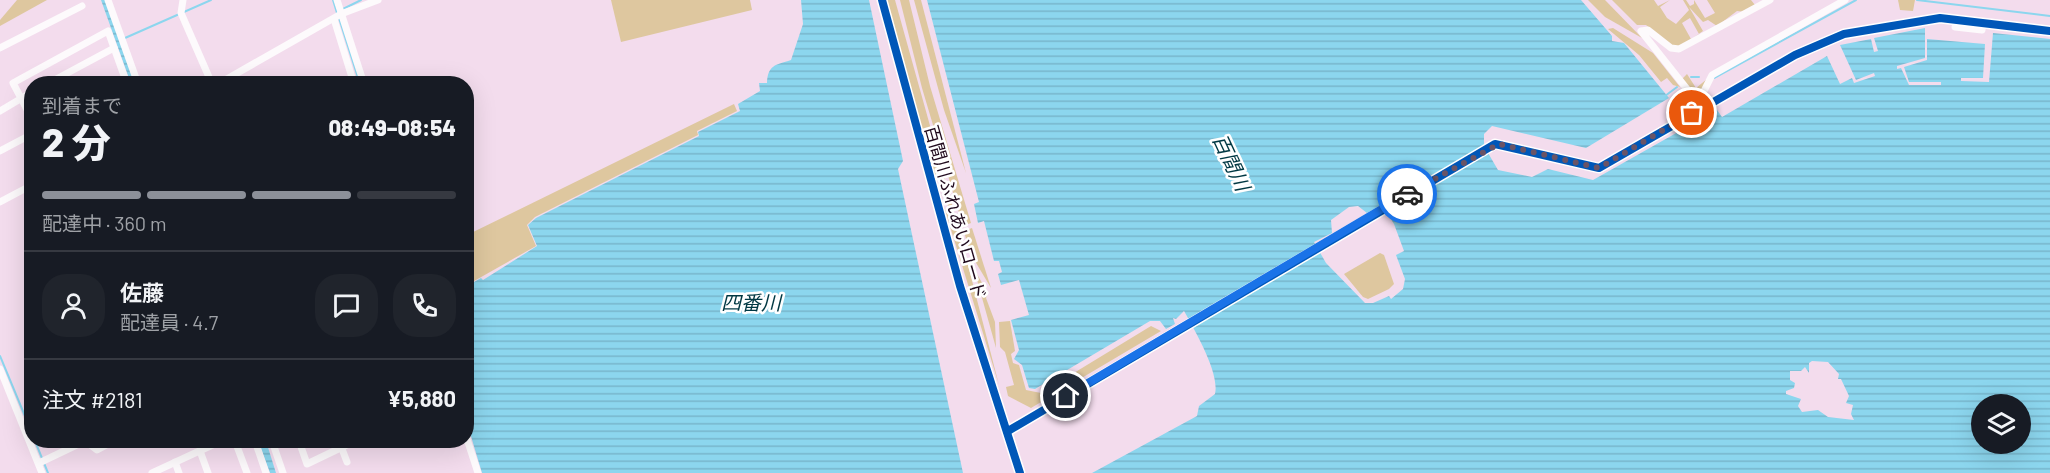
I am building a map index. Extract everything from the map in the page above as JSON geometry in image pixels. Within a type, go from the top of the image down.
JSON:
[{"type":"street","points":[[108,0],[135,76]]},
{"type":"street","points":[[183,0],[181,13],[209,76]]},
{"type":"street","points":[[337,0],[338,16],[352,76]]},
{"type":"street","points":[[237,76],[338,16],[378,0]]},
{"type":"street","name":"百間川ふれあいロード","points":[[882,0],[960,286],[1020,473]]},
{"type":"street","points":[[1702,108],[1641,31],[1648,30],[1671,48],[1679,49],[1770,0]]},
{"type":"street","points":[[1702,108],[1702,95],[1712,75],[1845,0]]},
{"type":"street","points":[[0,48],[82,6]]},
{"type":"street","points":[[338,16],[361,76]]},
{"type":"street","points":[[1008,431],[1489,147],[1503,144],[1599,168],[1795,55],[1844,34],[1926,19],[2050,31]]},
{"type":"street","points":[[1954,27],[1982,30],[1983,23]]},
{"type":"street","points":[[26,76],[108,31],[123,76]]},
{"type":"street","points":[[62,76],[114,48]]},
{"type":"street","points":[[24,77],[13,83],[24,104]]},
{"type":"street","points":[[0,111],[24,97]]},
{"type":"street","points":[[0,152],[24,138]]},
{"type":"street","points":[[0,202],[24,189]]},
{"type":"street","points":[[0,369],[24,422]]},
{"type":"street","points":[[36,448],[42,462],[42,473]]},
{"type":"street","points":[[42,462],[71,448]]},
{"type":"street","points":[[152,473],[200,448]]},
{"type":"street","points":[[203,448],[208,473]]},
{"type":"street","points":[[238,448],[247,473]]},
{"type":"street","points":[[257,448],[266,473]]},
{"type":"street","points":[[274,448],[283,473]]},
{"type":"street","points":[[301,448],[307,464],[333,448]]},
{"type":"street","points":[[342,448],[347,462]]},
{"type":"street","points":[[470,448],[478,473]]},
{"type":"street","points":[[175,462],[179,473]]},
{"type":"shaded area","points":[[17,0],[47,0],[0,26],[0,20]]},
{"type":"shaded area","points":[[611,0],[750,0],[752,10],[621,42]]},
{"type":"shaded area","points":[[884,0],[895,0],[956,219],[947,204],[938,176],[935,176]]},
{"type":"shaded area","points":[[900,0],[909,0],[930,86],[971,223],[963,226],[922,88]]},
{"type":"shaded area","points":[[914,0],[921,0],[966,173],[944,110]]},
{"type":"shaded area","points":[[1588,0],[1605,0],[1642,38],[1605,17]]},
{"type":"shaded area","points":[[1612,0],[1654,0],[1658,6],[1670,0],[1660,7],[1667,18],[1676,24],[1689,10],[1683,0],[1686,0],[1690,6],[1694,4],[1694,0],[1705,18],[1715,13],[1707,0],[1751,0],[1755,5],[1745,12],[1737,11],[1717,26],[1708,20],[1703,22],[1689,7],[1703,31],[1699,34],[1690,18],[1682,23],[1691,39],[1694,37],[1678,48],[1673,47],[1646,25],[1637,25]]},
{"type":"shaded area","points":[[1898,0],[1915,0],[1913,11],[1900,10]]},
{"type":"shaded area","points":[[1613,28],[1653,53],[1680,87],[1673,85],[1667,78],[1661,82],[1639,55],[1608,29]]},
{"type":"shaded area","points":[[1687,74],[1696,88],[1707,79],[1700,94],[1693,93],[1682,79]]},
{"type":"shaded area","points":[[734,104],[737,111],[697,131],[698,135],[535,217],[527,225],[536,246],[474,281],[474,232]]},
{"type":"shaded area","points":[[944,207],[960,234],[999,385]]},
{"type":"shaded area","points":[[972,228],[991,288],[969,251],[964,231]]},
{"type":"shaded area","points":[[1380,253],[1384,255],[1394,284],[1389,289],[1368,299],[1363,297],[1344,274]]},
{"type":"shaded area","points":[[974,269],[988,293],[986,298],[995,322],[996,348]]},
{"type":"shaded area","points":[[1010,321],[1015,351],[1011,354],[1013,363],[1019,365],[1026,390],[1041,393],[1151,326],[1161,331],[1031,408],[1008,396],[1006,387],[1014,385],[1005,352],[1000,347],[999,322]]},
{"type":"water","points":[[101,0],[107,0],[133,76],[128,76]]},
{"type":"water","name":"四番川","points":[[801,0],[869,0],[903,161],[898,169],[963,473],[482,473],[474,446],[474,282],[481,278],[483,280],[537,246],[528,225],[536,218],[699,136],[698,132],[740,111],[738,104],[760,91],[759,83],[767,83],[773,67],[791,60],[803,24]]},
{"type":"water","name":"百間川","points":[[927,0],[1581,0],[1612,36],[1612,41],[1624,43],[1669,98],[1586,148],[1492,126],[1484,134],[1484,146],[1498,170],[1532,177],[1548,169],[1593,180],[1717,110],[1722,117],[1827,56],[1840,84],[1852,78],[1854,83],[1875,76],[1874,73],[1856,80],[1840,45],[1871,39],[1874,52],[1878,51],[1874,38],[1925,28],[1925,58],[1897,66],[1897,69],[1901,68],[1909,85],[1941,85],[1941,82],[1909,82],[1904,67],[1927,60],[1927,39],[1985,44],[1983,78],[1961,78],[1961,81],[1989,82],[1993,33],[2050,39],[2050,473],[1092,473],[1197,416],[1199,406],[1215,394],[1214,375],[1205,351],[1184,311],[1176,319],[1173,318],[1175,324],[1166,329],[1160,321],[1150,321],[1035,389],[1029,388],[1022,365],[1014,359],[1019,350],[1011,320],[1029,315],[1019,280],[1001,285],[998,274],[1002,272],[999,261],[994,261],[984,221],[978,223],[974,204],[979,202]],"holes":[[[1382,205],[1394,224],[1404,251],[1396,255],[1405,279],[1403,289],[1391,299],[1389,296],[1373,303],[1365,303],[1326,263],[1314,242],[1332,233],[1331,220],[1349,207],[1358,206],[1367,213]],[[1812,361],[1828,362],[1839,374],[1838,379],[1841,379],[1849,396],[1846,403],[1853,405],[1851,414],[1854,420],[1828,417],[1818,410],[1802,412],[1798,406],[1801,399],[1786,394],[1786,391],[1794,388],[1795,383],[1790,380],[1790,371],[1801,371],[1805,367],[1809,373],[1809,363]]]},
{"type":"water","points":[[261,448],[268,448],[276,473],[270,473]]},
{"type":"waterway","points":[[125,38],[211,0]]},
{"type":"waterway","points":[[333,0],[337,13]]},
{"type":"waterway","points":[[343,9],[361,0]]},
{"type":"waterway","points":[[1714,78],[1856,0]]},
{"type":"waterway","points":[[1917,0],[2050,16]]},
{"type":"waterway","points":[[339,18],[357,76]]},
{"type":"waterway","points":[[1691,77],[1699,77]]},
{"type":"waterway","points":[[1665,96],[1677,87]]},
{"type":"waterway","points":[[0,356],[24,414]]},
{"type":"waterway","points":[[38,448],[48,473]]},
{"type":"cycle path","points":[[882,0],[960,286],[1020,473]]},
{"type":"cycle path","points":[[1008,431],[1495,144],[1599,168],[1795,55],[1844,34],[1940,18],[2050,31]]},
{"type":"way so far","points":[[1407,194],[1495,144],[1599,168],[1692,113]]},
{"type":"route","points":[[1066,396],[1407,194]]}]
